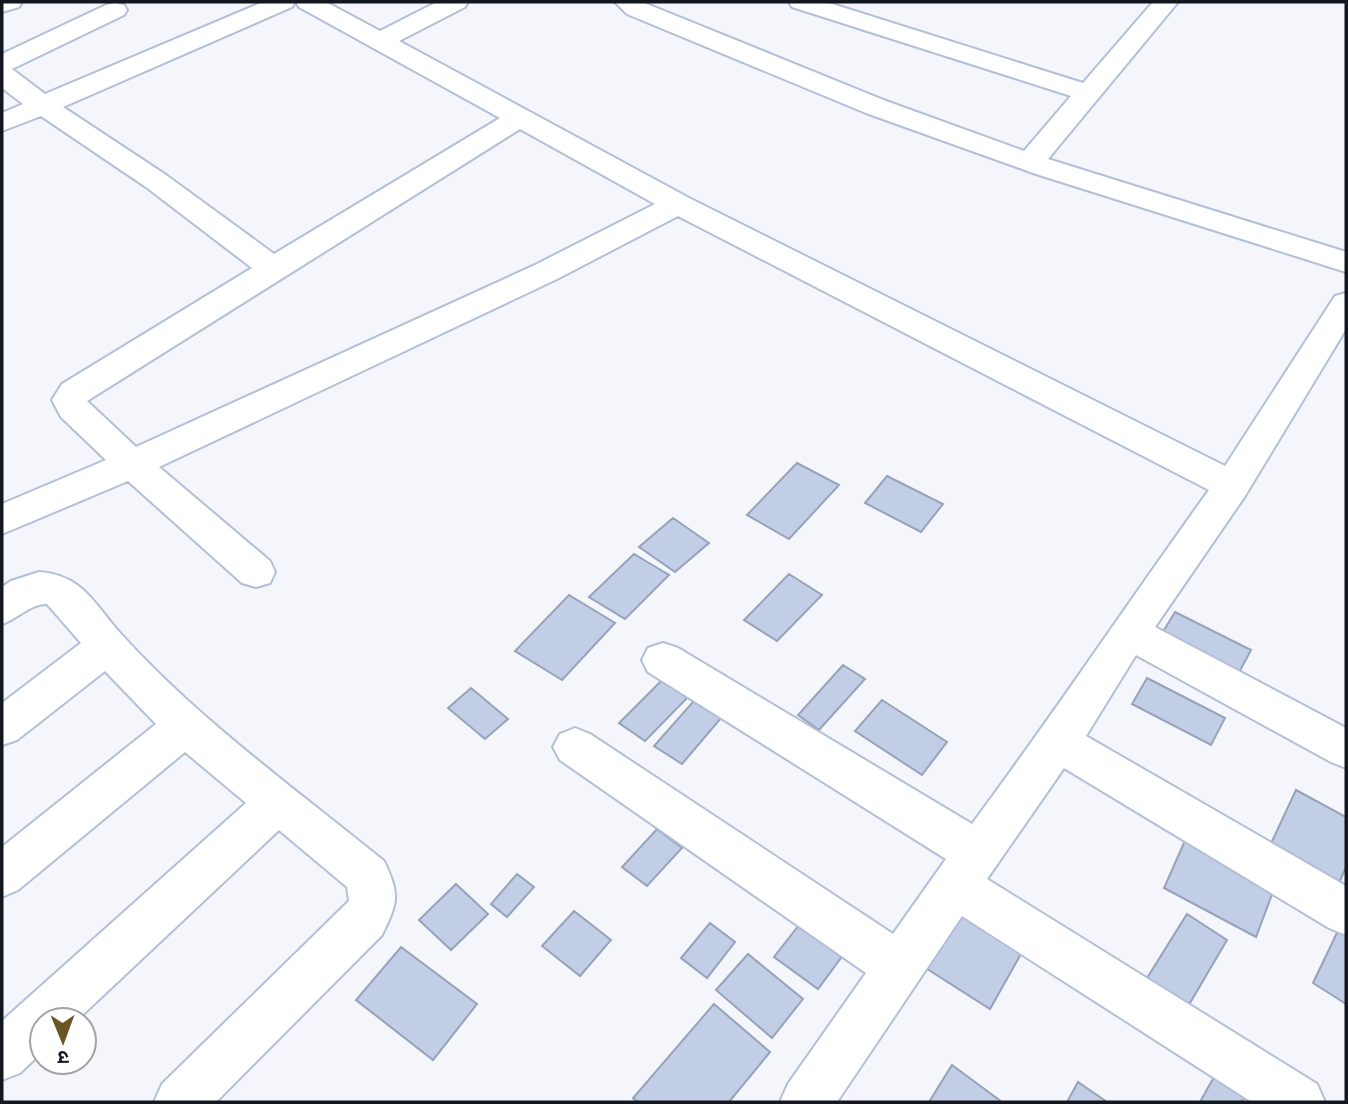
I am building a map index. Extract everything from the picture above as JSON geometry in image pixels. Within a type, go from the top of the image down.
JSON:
[{"type":"street","points":[[2,5],[10,2]]},
{"type":"street","points":[[2,123],[283,2]]},
{"type":"street","points":[[308,2],[678,204],[1232,486]]},
{"type":"street","points":[[380,41],[456,2]]},
{"type":"street","points":[[627,2],[636,9],[835,91],[1030,162],[1346,262]]},
{"type":"street","points":[[801,2],[1088,93]]},
{"type":"street","points":[[1030,162],[1166,2]]},
{"type":"street","points":[[2,64],[115,10]]},
{"type":"street","points":[[2,75],[156,181],[274,269]]},
{"type":"street","points":[[256,572],[132,464],[73,408],[69,400],[74,393],[519,118]]},
{"type":"street","points":[[4,515],[132,464],[546,272],[678,204]]},
{"type":"street","points":[[806,1102],[1058,742],[1129,632],[1340,326]]},
{"type":"street","points":[[2,608],[25,592],[38,588],[53,589],[65,595],[107,646],[185,726],[368,876],[373,903],[365,919],[180,1102]]},
{"type":"street","points":[[1129,632],[1346,749]]},
{"type":"street","points":[[2,727],[107,646]]},
{"type":"street","points":[[663,660],[1299,1102]]},
{"type":"street","points":[[2,875],[185,726]]},
{"type":"street","points":[[1058,742],[1346,912]]},
{"type":"street","points":[[575,747],[899,967]]},
{"type":"street","points":[[2,1055],[277,803]]},
{"type":"building","points":[[797,463],[839,485],[789,539],[747,515]]},
{"type":"building","points":[[887,476],[943,504],[921,532],[865,503]]},
{"type":"building","points":[[673,518],[709,543],[675,572],[639,547]]},
{"type":"building","points":[[634,554],[669,575],[625,619],[589,597]]},
{"type":"building","points":[[789,574],[822,595],[777,641],[744,620]]},
{"type":"building","points":[[569,595],[615,623],[562,680],[515,651]]},
{"type":"building","points":[[1175,612],[1251,650],[1234,682],[1156,643]]},
{"type":"building","points":[[843,665],[865,679],[819,730],[798,715]]},
{"type":"building","points":[[669,673],[694,691],[645,741],[619,723]]},
{"type":"building","points":[[1147,678],[1225,718],[1211,745],[1132,704]]},
{"type":"building","points":[[471,688],[508,719],[485,739],[448,708]]},
{"type":"building","points":[[700,694],[727,711],[682,764],[654,746]]},
{"type":"building","points":[[882,700],[947,742],[922,775],[855,731]]},
{"type":"building","points":[[1296,790],[1346,817],[1346,867],[1336,890],[1267,852]]},
{"type":"building","points":[[1191,827],[1280,873],[1256,937],[1164,888]]},
{"type":"building","points":[[657,829],[682,848],[647,886],[622,867]]},
{"type":"building","points":[[517,874],[534,887],[507,917],[491,904]]},
{"type":"building","points":[[456,884],[488,914],[451,950],[419,920]]},
{"type":"building","points":[[961,905],[1026,945],[990,1009],[924,967]]},
{"type":"building","points":[[574,911],[611,940],[580,976],[542,946]]},
{"type":"building","points":[[1187,914],[1227,940],[1180,1020],[1139,991]]},
{"type":"building","points":[[806,916],[849,947],[818,989],[774,957]]},
{"type":"building","points":[[1344,918],[1346,919],[1346,1004],[1313,983]]},
{"type":"building","points":[[710,923],[735,942],[707,978],[681,958]]},
{"type":"building","points":[[401,947],[477,1004],[433,1060],[356,1000]]},
{"type":"building","points":[[748,954],[803,999],[772,1038],[716,990]]},
{"type":"building","points":[[714,1004],[770,1052],[729,1102],[638,1102],[633,1098]]},
{"type":"building","points":[[952,1065],[1002,1102],[929,1102]]},
{"type":"building","points":[[1215,1075],[1245,1096],[1242,1102],[1200,1102]]},
{"type":"building","points":[[1078,1082],[1107,1102],[1067,1102]]}]
